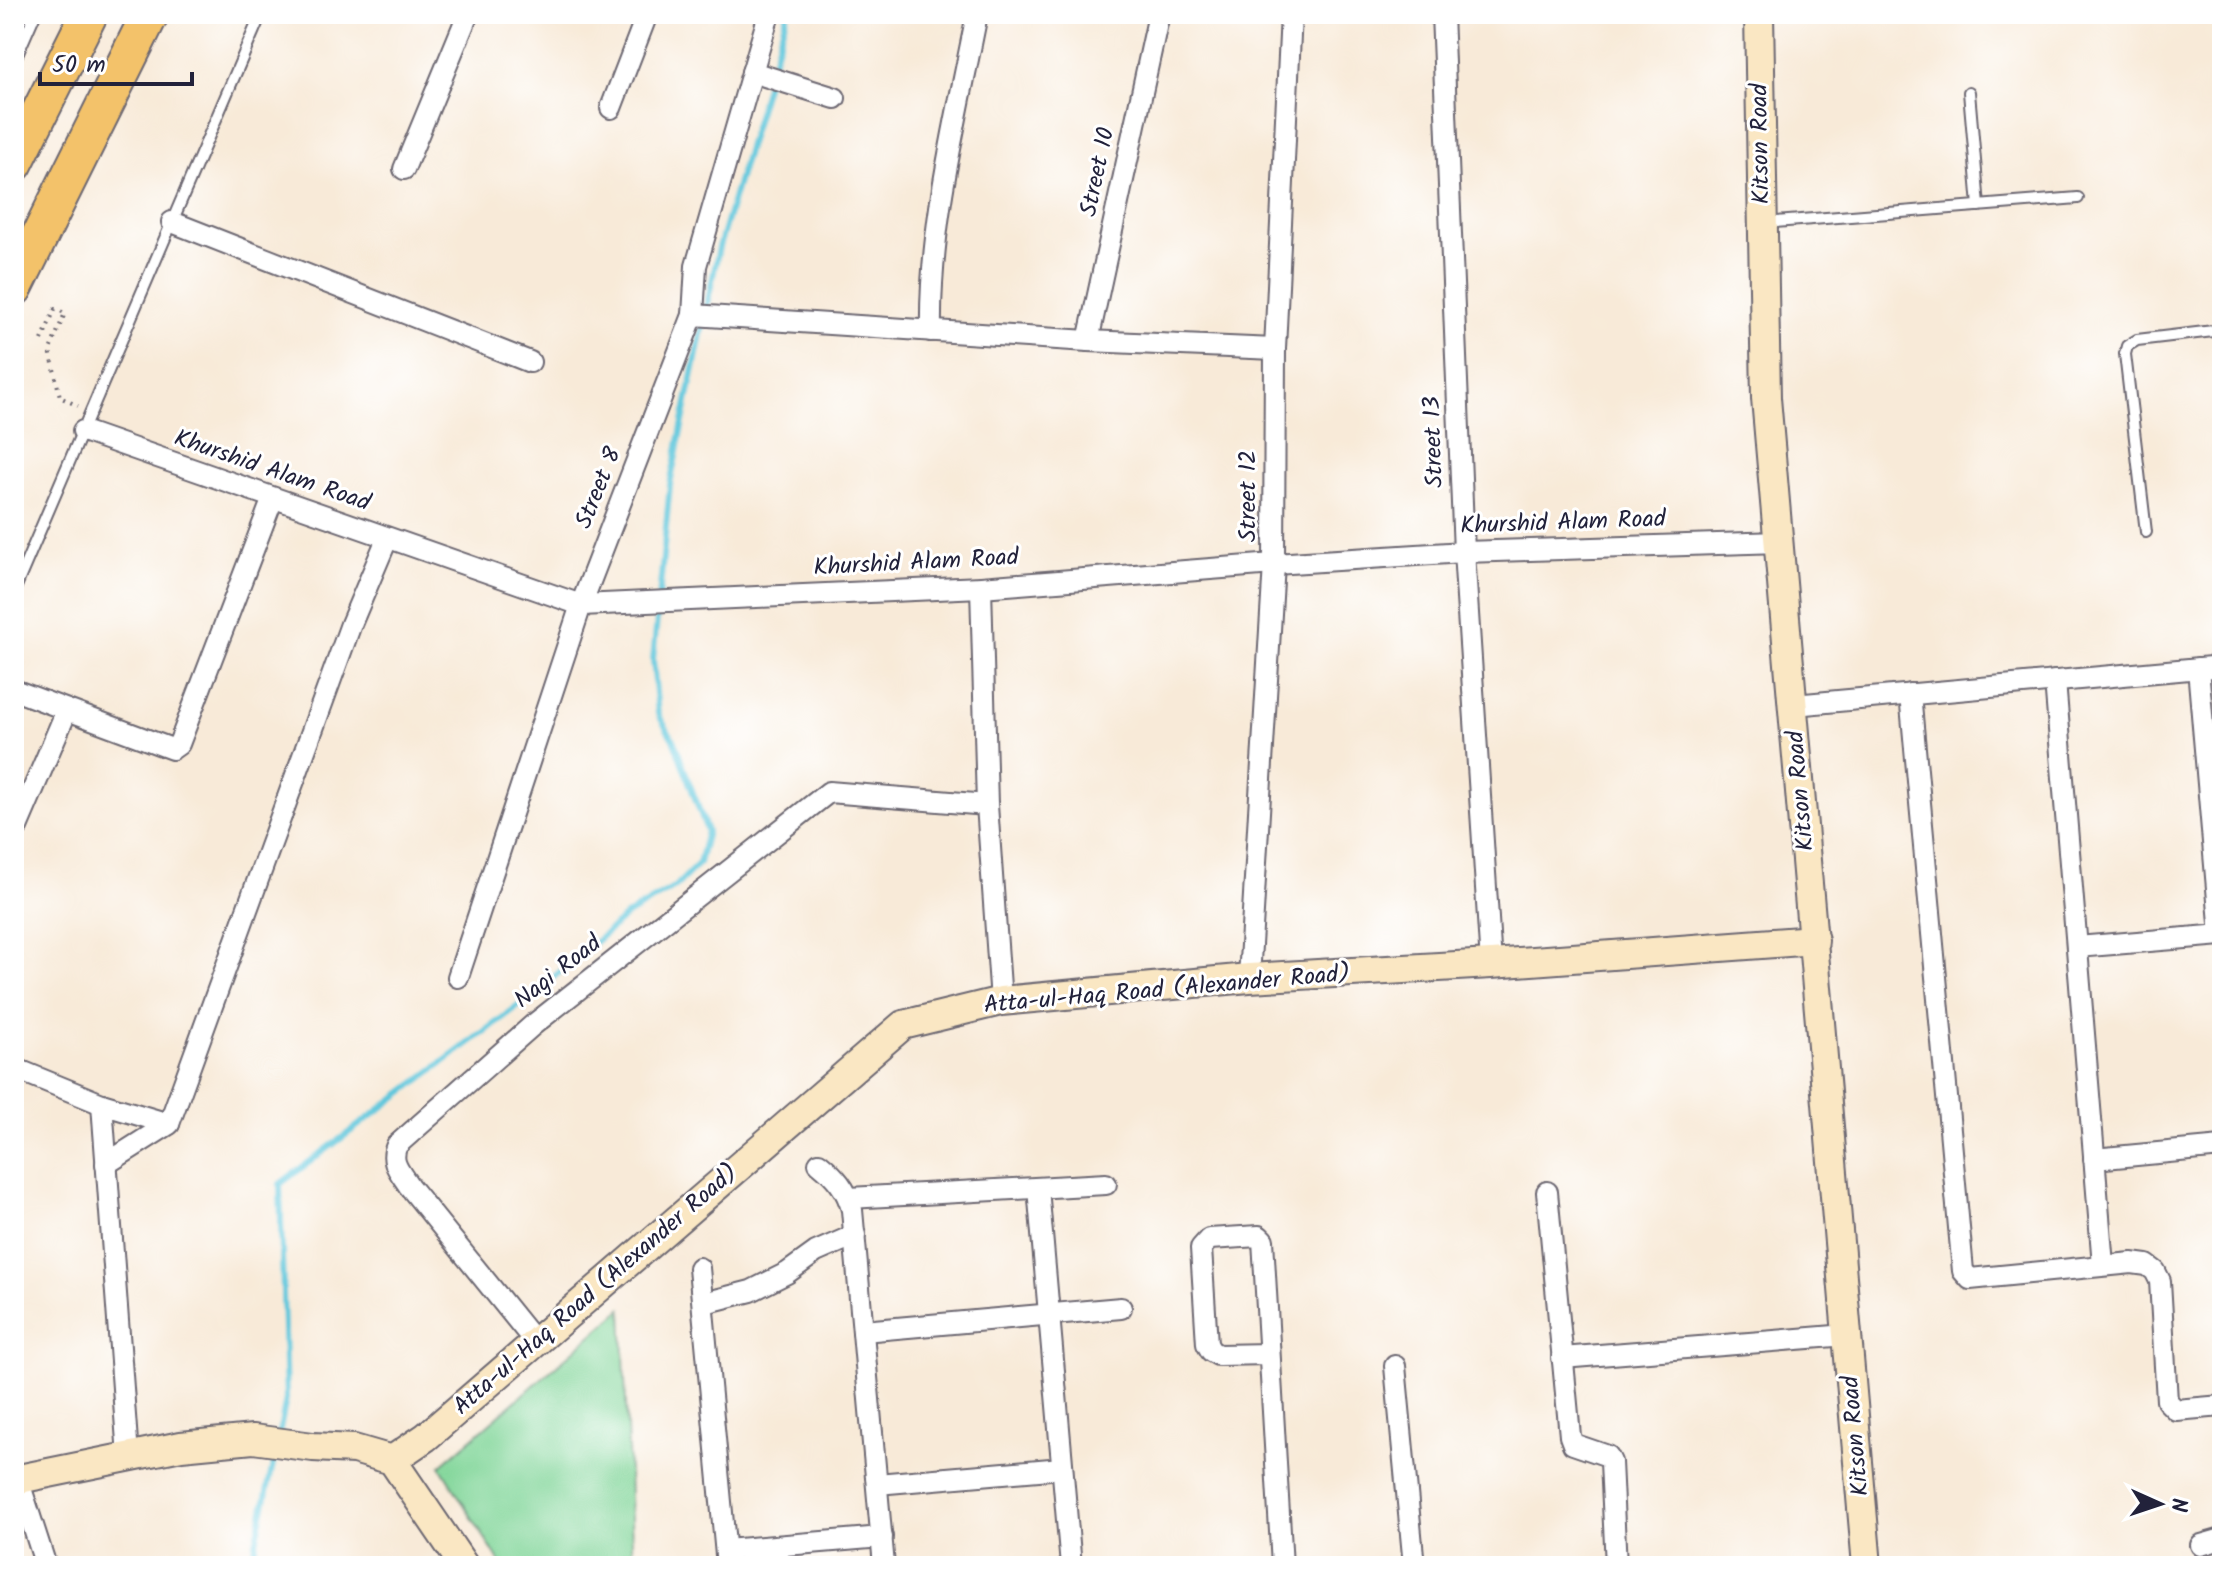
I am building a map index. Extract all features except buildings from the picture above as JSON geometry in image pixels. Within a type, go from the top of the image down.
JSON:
[{"type":"highway","points":[[14,164],[78,14]]},
{"type":"highway","points":[[14,164],[89,14]]},
{"type":"highway","points":[[14,285],[68,137],[123,14]]},
{"type":"highway","points":[[14,285],[150,14]]},
{"type":"street","points":[[404,169],[468,14]]},
{"type":"street","points":[[611,108],[646,17],[640,14]]},
{"type":"street","name":"Street 8","points":[[458,977],[581,605],[703,316],[696,266],[756,73],[769,14]]},
{"type":"street","points":[[931,331],[930,287],[935,239],[977,14]]},
{"type":"street","name":"Street 10","points":[[1088,341],[1159,14]]},
{"type":"street","name":"Street 12","points":[[1249,978],[1274,564],[1275,349],[1291,14]]},
{"type":"street","name":"Street 13","points":[[1442,14],[1464,552],[1491,964]]},
{"type":"street","name":"Kitson Road","points":[[1759,14],[1766,398],[1867,1566]]},
{"type":"street","points":[[756,73],[835,98]]},
{"type":"street","points":[[172,222],[530,362]]},
{"type":"street","points":[[703,316],[1088,341],[1275,349]]},
{"type":"street","name":"Khurshid Alam Road","points":[[87,422],[273,498],[581,605],[981,587],[1464,552],[1780,542]]},
{"type":"street","points":[[14,690],[172,749],[179,744],[273,498]]},
{"type":"street","points":[[106,1164],[169,1124],[351,624],[387,539]]},
{"type":"street","points":[[981,587],[987,805],[1001,1001]]},
{"type":"street","points":[[1794,705],[2222,666]]},
{"type":"street","points":[[2077,947],[2222,935],[2198,668]]},
{"type":"street","points":[[2055,681],[2103,1265]]},
{"type":"street","points":[[1910,694],[1963,1271],[1970,1279],[2103,1265],[2147,1265],[2155,1271],[2160,1281],[2167,1401],[2176,1410],[2222,1406]]},
{"type":"street","points":[[14,834],[67,710]]},
{"type":"street","name":"Nagi Road","points":[[535,1342],[409,1186],[392,1155],[397,1145],[533,1025],[829,792],[987,805]]},
{"type":"street","name":"Atta-ul-Haq Road (Alexander Road)","points":[[392,1460],[426,1437],[903,1025],[1001,1001],[1249,978],[1814,940]]},
{"type":"street","points":[[14,1068],[102,1104],[169,1124]]},
{"type":"street","points":[[102,1104],[128,1456]]},
{"type":"street","points":[[2094,1159],[2222,1147]]},
{"type":"street","points":[[819,1163],[836,1178],[849,1198],[855,1235],[884,1566]]},
{"type":"street","points":[[849,1198],[1106,1184]]},
{"type":"street","points":[[1038,1188],[1071,1566]]},
{"type":"street","points":[[1547,1192],[1573,1444],[1608,1456],[1611,1462],[1616,1566]]},
{"type":"street","points":[[704,1303],[751,1291],[787,1273],[816,1252],[855,1235]]},
{"type":"street","points":[[1269,1354],[1218,1355],[1207,1344],[1201,1248],[1209,1239],[1259,1236],[1263,1240],[1282,1566]]},
{"type":"street","points":[[699,1268],[726,1558],[882,1537]]},
{"type":"street","points":[[863,1331],[1121,1308]]},
{"type":"street","points":[[1562,1358],[1847,1335]]},
{"type":"street","points":[[1395,1366],[1414,1566]]},
{"type":"street","points":[[46,1566],[16,1479],[181,1446],[253,1439],[354,1449],[392,1460],[464,1566]]},
{"type":"street","points":[[877,1484],[1062,1468]]},
{"type":"street","points":[[2201,1545],[2222,1539]]},
{"type":"lane","points":[[14,62],[35,14]]},
{"type":"lane","points":[[14,591],[261,14]]},
{"type":"lane","points":[[1969,92],[1979,206]]},
{"type":"lane","points":[[1762,223],[2078,198]]},
{"type":"lane","points":[[2146,532],[2125,354],[2127,346],[2137,340],[2222,330]]},
{"type":"path","points":[[42,340],[55,309],[65,313],[50,350],[60,397],[87,422]]},
{"type":"green space","points":[[622,1309],[633,1566],[502,1566],[440,1466]]},
{"type":"waterway","points":[[279,1435],[286,1399],[280,1184],[529,998],[627,915],[675,887],[699,863],[707,831],[674,741],[658,714],[653,660],[670,485],[719,247],[787,14]]},
{"type":"waterway","points":[[251,1566],[276,1450]]}]
